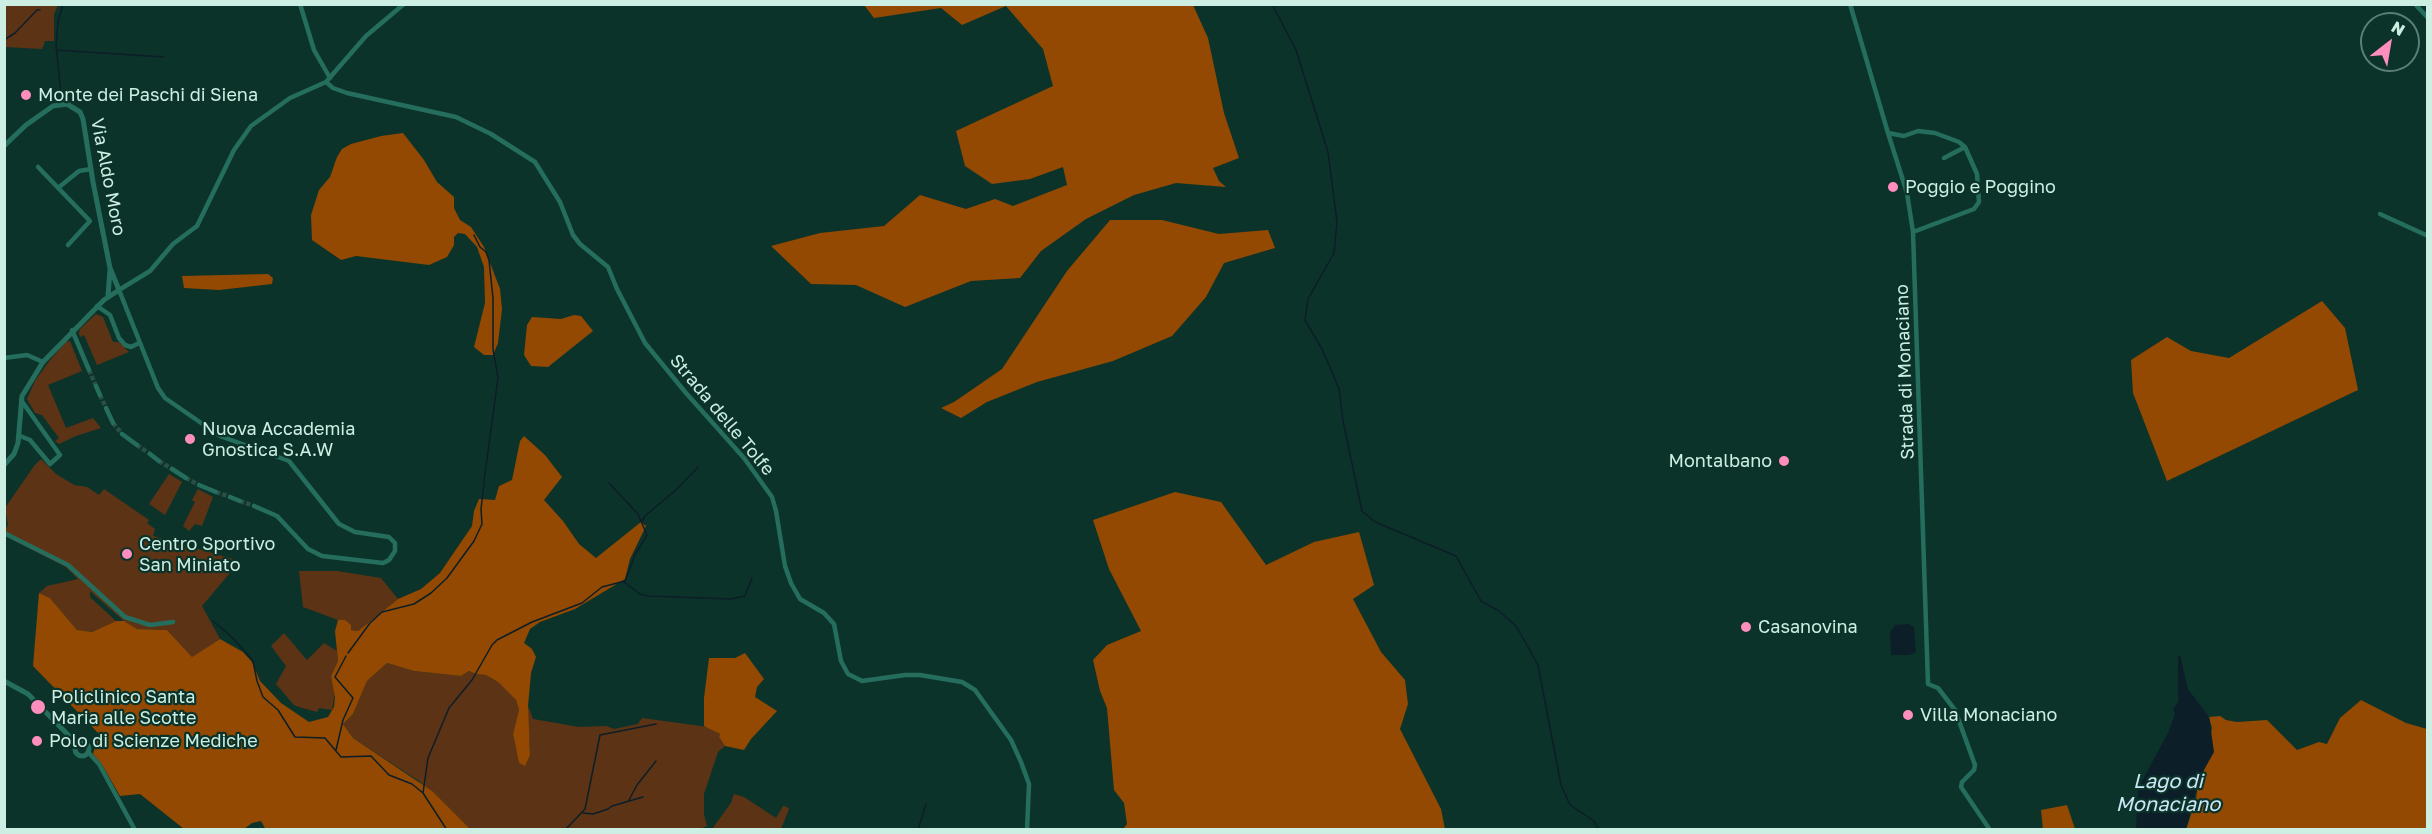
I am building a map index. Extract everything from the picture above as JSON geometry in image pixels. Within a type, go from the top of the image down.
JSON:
[{"type":"street","points":[[300,4],[314,50],[328,80]]},
{"type":"street","points":[[4,465],[15,452],[20,436],[21,400],[43,362],[72,330],[108,297],[150,271],[173,244],[197,226],[234,150],[251,126],[281,104],[328,80],[366,36],[404,4]]},
{"type":"street","points":[[1850,4],[1888,133],[1912,211],[1912,232],[1978,206],[1977,174],[1965,147],[1959,142],[1935,133],[1918,131],[1904,136],[1888,133]]},
{"type":"street","points":[[2415,4],[2427,18]]},
{"type":"street","name":"Strada delle Tolfe","points":[[328,80],[333,88],[347,93],[456,117],[491,134],[535,162],[560,202],[573,235],[580,244],[608,267],[645,343],[744,458],[772,497],[790,583],[800,599],[832,620],[836,629],[841,661],[848,674],[862,681],[920,675],[962,682],[975,690],[1011,740],[1021,762],[1029,784],[1027,830]]},
{"type":"street","name":"Via Aldo Moro","points":[[4,146],[45,111],[56,105],[68,104],[75,108],[82,117],[110,268],[119,290]]},
{"type":"street","points":[[1944,158],[1965,147]]},
{"type":"street","points":[[38,167],[90,222],[68,245]]},
{"type":"street","points":[[58,188],[77,172],[91,169]]},
{"type":"street","points":[[2380,214],[2427,236]]},
{"type":"street","name":"Strada di Monaciano","points":[[1912,232],[1928,684],[1938,688],[1955,710],[1975,765],[1974,770],[1962,782],[1961,787],[1990,830]]},
{"type":"street","name":"Via Aldo Moro","points":[[108,297],[110,268]]},
{"type":"street","points":[[119,290],[158,388],[165,398],[220,436],[289,461],[339,524],[359,533],[389,537],[394,541],[396,549],[389,560],[383,563],[321,556],[311,550],[277,516],[254,506]]},
{"type":"street","points":[[98,306],[110,315],[119,338],[125,345],[131,347],[139,343]]},
{"type":"street","points":[[72,330],[89,370]]},
{"type":"street","points":[[4,358],[24,354],[43,362]]},
{"type":"street","points":[[96,386],[100,395]]},
{"type":"street","points":[[20,436],[31,441],[50,464],[60,455],[21,400]]},
{"type":"street","points":[[106,408],[113,423]]},
{"type":"street","points":[[20,415],[31,415]]},
{"type":"street","points":[[122,434],[137,445]]},
{"type":"street","points":[[150,454],[159,461]]},
{"type":"street","points":[[172,469],[186,478]]},
{"type":"street","points":[[199,484],[216,492]]},
{"type":"street","points":[[230,497],[240,501]]},
{"type":"street","points":[[4,533],[66,564],[125,617],[150,625],[173,622]]},
{"type":"street","points":[[4,681],[28,694],[77,744]]},
{"type":"street","points":[[77,744],[85,743],[88,746],[88,752],[99,764],[135,830]]},
{"type":"street","points":[[77,744],[75,750],[78,754],[84,756],[88,752]]},
{"type":"shaded area","points":[[4,5],[58,5],[54,14],[54,41],[45,41],[42,49],[5,47]]},
{"type":"shaded area","points":[[864,5],[1193,5],[1208,38],[1224,113],[1239,158],[1213,168],[1219,181],[1226,187],[1176,183],[1134,195],[1086,219],[1041,251],[1020,278],[971,281],[905,307],[856,285],[811,284],[771,246],[820,233],[884,226],[920,195],[966,209],[995,199],[1013,206],[1067,185],[1063,167],[1030,179],[992,184],[965,166],[956,131],[1053,86],[1043,49],[1006,6],[962,25],[941,8],[874,18]]},
{"type":"shaded area","points":[[403,133],[424,160],[437,182],[454,197],[454,208],[460,220],[471,227],[484,247],[500,289],[502,309],[498,343],[493,355],[484,355],[474,347],[485,303],[484,267],[477,247],[465,234],[458,233],[454,237],[454,245],[447,257],[429,265],[356,256],[341,260],[312,240],[311,215],[319,190],[330,177],[342,149],[351,144],[381,136]]},
{"type":"shaded area","points":[[1110,220],[1162,220],[1219,234],[1268,230],[1275,248],[1224,263],[1206,297],[1172,336],[1113,361],[1037,382],[987,402],[961,418],[941,408],[954,402],[1002,369],[1067,271]]},
{"type":"shaded area","points":[[268,274],[273,278],[272,284],[219,290],[184,288],[182,276]]},
{"type":"shaded area","points":[[2322,301],[2345,328],[2358,390],[2167,481],[2133,393],[2131,360],[2167,337],[2191,351],[2229,358]]},
{"type":"shaded area","points":[[96,314],[103,317],[113,342],[119,342],[129,352],[97,365],[84,335],[80,337],[79,333],[80,329]]},
{"type":"shaded area","points":[[574,315],[581,316],[593,331],[548,367],[531,366],[524,355],[527,325],[532,317],[561,319]]},
{"type":"shaded area","points":[[70,341],[82,371],[48,385],[66,428],[93,418],[101,428],[59,444],[55,441],[59,438],[42,415],[35,413],[27,399],[35,381],[50,360],[66,342]]},
{"type":"shaded area","points":[[524,436],[545,455],[562,477],[544,500],[579,544],[596,558],[641,522],[646,526],[630,559],[625,579],[575,609],[540,622],[530,629],[524,643],[532,649],[536,657],[531,673],[528,706],[530,755],[525,766],[519,763],[513,734],[519,710],[516,700],[498,682],[486,675],[469,671],[461,676],[414,671],[387,663],[367,681],[353,714],[343,724],[353,738],[432,791],[470,829],[266,830],[261,821],[252,823],[244,829],[184,829],[140,794],[120,796],[101,763],[93,754],[99,734],[33,666],[39,593],[50,598],[77,630],[92,632],[116,621],[124,621],[137,629],[167,630],[192,657],[220,639],[243,652],[252,662],[260,681],[281,703],[309,722],[328,717],[334,707],[335,697],[331,676],[338,661],[335,631],[338,620],[345,620],[351,625],[351,630],[358,631],[398,599],[421,589],[440,573],[472,526],[474,511],[479,499],[495,500],[499,486],[512,480],[520,441]]},
{"type":"shaded area","name":"Centro Sportivo San Miniato","points":[[41,459],[56,474],[74,485],[87,487],[99,495],[104,489],[149,520],[147,523],[155,529],[153,536],[240,561],[202,606],[220,639],[192,657],[167,630],[137,629],[124,621],[90,591],[90,597],[116,621],[92,632],[77,630],[50,598],[39,593],[47,586],[78,579],[66,567],[5,536],[8,525],[5,508]]},
{"type":"shaded area","points":[[169,474],[182,482],[165,515],[149,504]]},
{"type":"shaded area","points":[[198,489],[213,497],[202,526],[195,524],[189,531],[183,526],[195,502],[192,500]]},
{"type":"shaded area","points":[[1175,492],[1221,502],[1266,565],[1314,542],[1359,532],[1374,585],[1353,599],[1381,652],[1405,680],[1408,704],[1400,729],[1441,809],[1445,829],[1123,829],[1127,824],[1124,803],[1114,790],[1107,708],[1100,691],[1093,660],[1107,645],[1141,631],[1109,569],[1093,520]]},
{"type":"shaded area","points":[[299,571],[337,571],[381,578],[398,599],[358,631],[351,630],[342,620],[303,607]]},
{"type":"shaded area","points":[[284,633],[307,660],[324,643],[337,651],[338,661],[331,676],[335,692],[332,710],[319,708],[317,712],[294,705],[276,684],[286,666],[271,646]]},
{"type":"shaded area","points":[[745,653],[764,679],[757,687],[755,697],[777,711],[744,750],[725,746],[719,737],[720,734],[704,726],[704,698],[709,658],[735,658]]},
{"type":"shaded area","points":[[387,663],[414,671],[461,676],[469,671],[486,675],[498,682],[516,700],[519,710],[513,734],[519,763],[524,765],[530,755],[527,727],[528,706],[533,719],[579,727],[606,726],[614,729],[638,724],[642,718],[708,727],[720,734],[719,737],[725,746],[718,752],[704,794],[704,814],[707,826],[700,829],[470,829],[419,781],[353,738],[343,724],[353,714],[367,681]]},
{"type":"shaded area","points":[[2361,700],[2406,723],[2427,729],[2427,829],[2186,830],[2204,770],[2212,728],[2209,717],[2220,716],[2237,722],[2267,720],[2297,750],[2319,742],[2327,744],[2340,718]]},
{"type":"shaded area","points":[[734,794],[744,797],[776,818],[783,806],[787,807],[789,809],[781,829],[712,829],[731,803]]},
{"type":"shaded area","points":[[2067,805],[2075,829],[2043,829],[2041,810]]},
{"type":"water","points":[[1909,624],[1914,627],[1916,652],[1909,655],[1891,655],[1890,632],[1895,625]]},
{"type":"water","name":"Lago di Monaciano","points":[[2180,655],[2188,689],[2209,717],[2214,752],[2200,777],[2186,829],[2136,829],[2138,791],[2168,733],[2175,714],[2173,709],[2178,702],[2178,656]]},
{"type":"waterway","points":[[61,93],[56,45],[58,22],[63,4]]},
{"type":"waterway","points":[[1272,4],[1296,50],[1328,152],[1337,222],[1334,253],[1308,299],[1305,320],[1323,351],[1339,389],[1343,421],[1362,511],[1375,522],[1456,556],[1481,601],[1499,611],[1516,626],[1538,665],[1561,785],[1570,805],[1594,821],[1599,830]]},
{"type":"waterway","points":[[4,40],[15,33],[37,10],[40,10]]},
{"type":"waterway","points":[[56,50],[164,57]]},
{"type":"waterway","points":[[474,235],[489,260],[493,298],[493,349],[498,378],[484,481]]},
{"type":"waterway","points":[[642,521],[698,467]]},
{"type":"waterway","points":[[348,653],[370,623],[382,612],[414,604],[431,593],[447,578],[474,541],[482,524],[484,483]]},
{"type":"waterway","points":[[423,793],[428,758],[449,708],[472,680],[492,645],[497,640],[532,622],[582,603],[602,587],[625,581],[635,555],[647,535],[638,514],[609,483]]},
{"type":"waterway","points":[[624,582],[640,594],[648,596],[730,599],[745,596],[752,578]]},
{"type":"waterway","points":[[213,621],[232,637],[253,661],[263,697],[278,710],[295,737],[325,738],[341,757],[371,756],[389,775],[412,784],[423,793],[447,830]]},
{"type":"waterway","points":[[336,750],[343,720],[353,698],[335,677],[346,656]]},
{"type":"waterway","points":[[565,830],[585,809],[600,735],[656,724]]},
{"type":"waterway","points":[[629,800],[637,785],[656,761]]},
{"type":"waterway","points":[[583,813],[593,814],[643,797]]},
{"type":"waterway","points":[[918,830],[926,804]]},
{"type":"tunnel","points":[[89,370],[96,386]]},
{"type":"tunnel","points":[[100,395],[106,408]]},
{"type":"tunnel","points":[[113,423],[122,434]]},
{"type":"tunnel","points":[[137,445],[150,454]]},
{"type":"tunnel","points":[[159,461],[172,469]]},
{"type":"tunnel","points":[[186,478],[199,485]]},
{"type":"tunnel","points":[[216,492],[230,497]]},
{"type":"tunnel","points":[[240,501],[254,506]]},
{"type":"place","name":"Monte dei Paschi di Siena","points":[[26,95]]},
{"type":"place","name":"Poggio e Poggino","points":[[1893,187]]},
{"type":"place","name":"Nuova Accademia Gnostica S.A.W","points":[[190,439]]},
{"type":"place","name":"Montalbano","points":[[1784,461]]},
{"type":"place","name":"Centro Sportivo San Miniato","points":[[127,554]]},
{"type":"place","name":"Casanovina","points":[[1746,627]]},
{"type":"place","name":"Policlinico Santa Maria alle Scotte","points":[[38,707]]},
{"type":"place","name":"Villa Monaciano","points":[[1908,715]]},
{"type":"place","name":"Polo di Scienze Mediche","points":[[37,741]]}]
